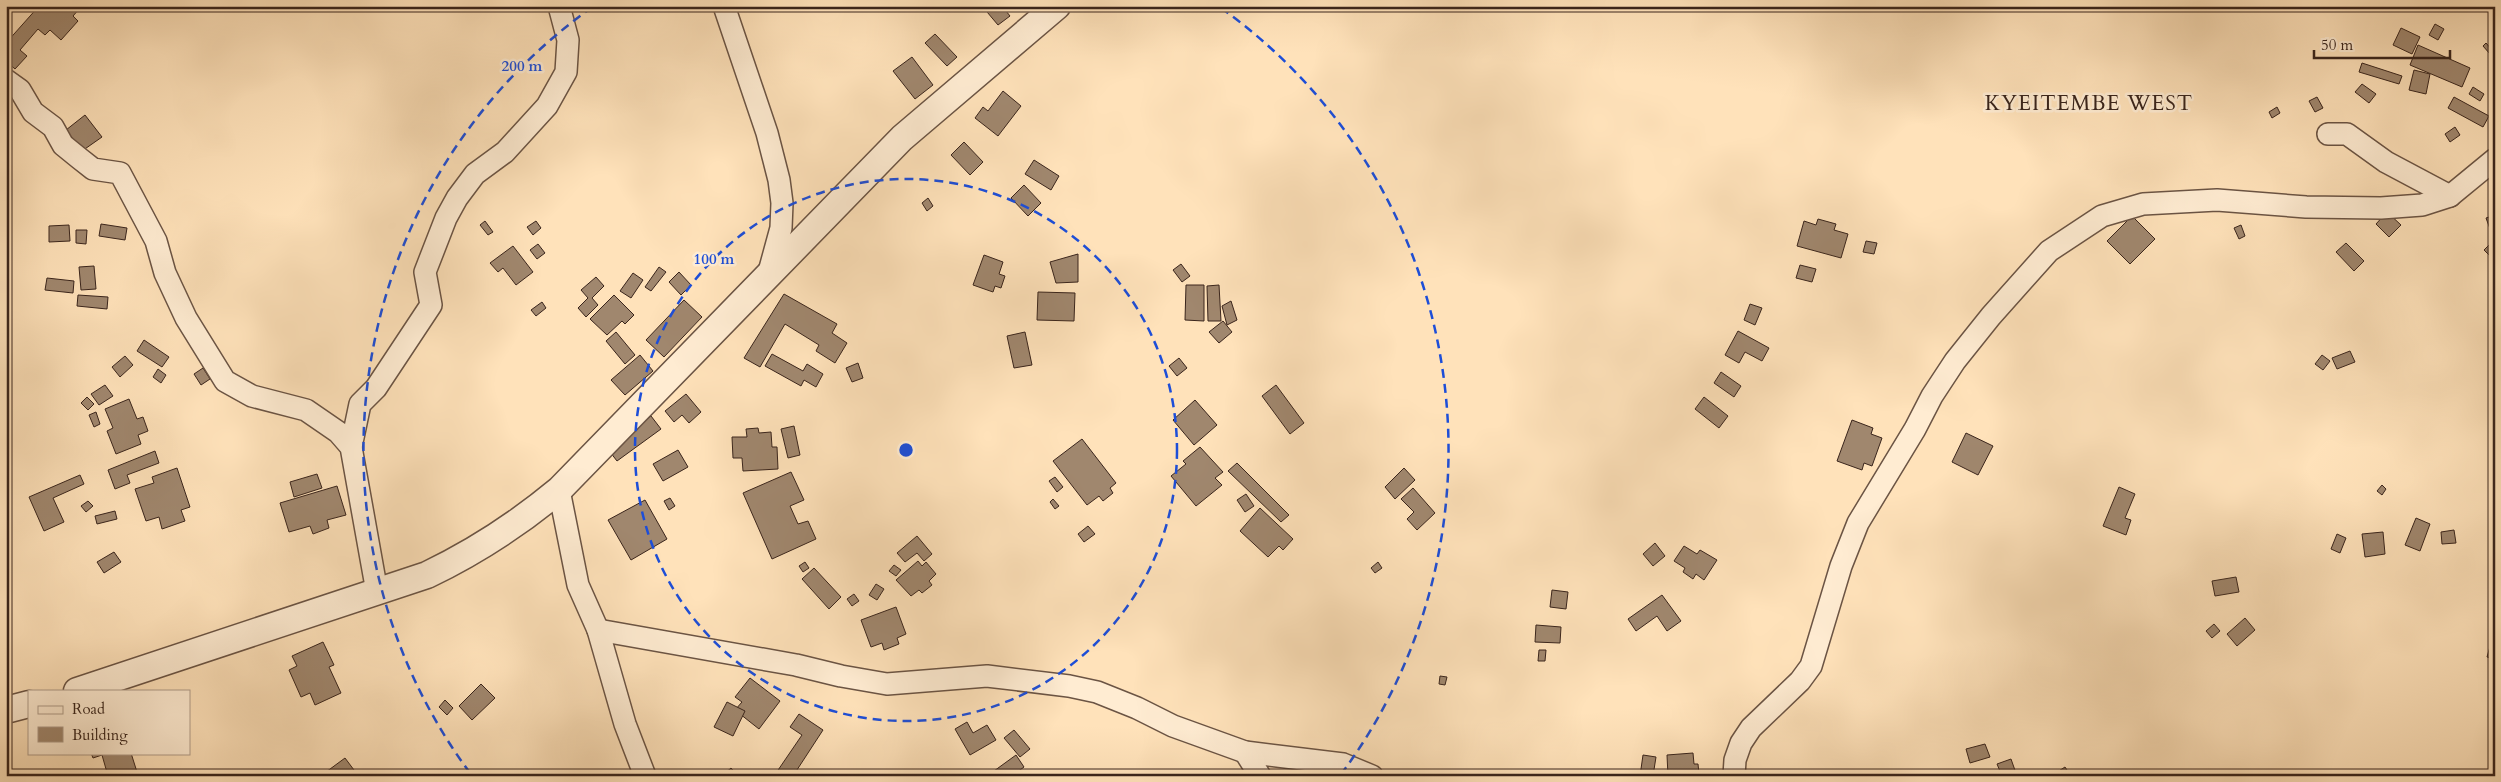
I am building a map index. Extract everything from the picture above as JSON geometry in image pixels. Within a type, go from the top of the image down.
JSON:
[{"type":"street","points":[[377,592],[350,447],[360,404],[376,388],[431,305],[425,272],[446,218],[458,198],[475,174],[505,152],[547,106],[566,72],[568,40],[558,6]]},
{"type":"street","points":[[724,6],[767,133],[780,180],[782,202],[781,228],[769,272]]},
{"type":"street","points":[[80,690],[427,575],[465,557],[524,519],[559,490],[729,316],[769,272],[902,138],[1057,6]]},
{"type":"street","points":[[6,80],[20,90],[32,112],[53,127],[63,145],[73,154],[94,169],[120,173],[156,241],[165,273],[186,318],[225,381],[252,396],[306,410],[338,432],[350,447]]},
{"type":"street","points":[[2328,134],[2347,134],[2386,162],[2450,196]]},
{"type":"street","points":[[1734,776],[1735,760],[1741,743],[1751,728],[1800,681],[1811,666],[1841,566],[1858,523],[1910,437],[1932,396],[1955,361],[1979,331],[2049,251],[2102,216],[2143,204],[2217,200],[2306,207],[2381,208],[2422,206],[2450,196],[2495,159]]},
{"type":"street","points":[[559,490],[578,585],[598,630],[625,724],[645,776]]},
{"type":"street","points":[[598,630],[796,664],[841,676],[886,684],[987,676],[1078,688],[1097,692],[1137,708],[1173,726],[1244,752],[1343,764],[1372,776]]},
{"type":"street","points":[[6,710],[28,704]]},
{"type":"street","points":[[1244,752],[1260,776]]},
{"type":"building","points":[[39,6],[78,6],[80,8],[73,16],[78,21],[61,40],[50,30],[45,35],[38,29],[20,50],[27,56],[15,69],[6,61],[6,43]]},
{"type":"building","points":[[982,6],[1002,6],[1010,16],[998,25]]},
{"type":"building","points":[[2435,24],[2444,29],[2438,40],[2429,35]]},
{"type":"building","points":[[2401,28],[2420,37],[2412,54],[2393,45]]},
{"type":"building","points":[[935,34],[957,57],[947,66],[925,43]]},
{"type":"building","points":[[2486,43],[2493,51],[2490,54],[2483,46]]},
{"type":"building","points":[[2418,45],[2470,68],[2462,87],[2410,65]]},
{"type":"building","points":[[912,57],[933,85],[915,99],[893,71]]},
{"type":"building","points":[[2362,63],[2402,76],[2399,84],[2359,72]]},
{"type":"building","points":[[2414,70],[2430,74],[2426,94],[2409,90]]},
{"type":"building","points":[[2362,84],[2376,94],[2369,103],[2355,92]]},
{"type":"building","points":[[2473,87],[2484,94],[2480,101],[2469,94]]},
{"type":"building","points":[[1003,91],[1021,106],[998,136],[975,118],[983,107],[988,111]]},
{"type":"building","points":[[2317,97],[2323,108],[2315,112],[2309,101]]},
{"type":"building","points":[[2454,97],[2489,116],[2483,127],[2448,108]]},
{"type":"building","points":[[2277,107],[2280,113],[2272,118],[2269,112]]},
{"type":"building","points":[[85,115],[102,137],[82,151],[66,130]]},
{"type":"building","points":[[2455,127],[2460,135],[2450,142],[2445,134]]},
{"type":"building","points":[[964,142],[983,162],[970,175],[951,155]]},
{"type":"building","points":[[1034,160],[1059,176],[1051,190],[1025,174]]},
{"type":"building","points":[[1024,185],[1041,203],[1028,216],[1011,198]]},
{"type":"building","points":[[928,198],[933,206],[927,211],[922,203]]},
{"type":"building","points":[[2387,212],[2401,225],[2389,237],[2376,224]]},
{"type":"building","points":[[2495,215],[2495,237],[2493,237],[2486,218]]},
{"type":"building","points":[[2132,216],[2155,239],[2130,264],[2107,241]]},
{"type":"building","points":[[1818,219],[1836,224],[1834,230],[1848,234],[1841,258],[1797,246],[1804,221],[1816,225]]},
{"type":"building","points":[[485,221],[493,232],[488,235],[480,225]]},
{"type":"building","points":[[536,221],[541,228],[533,235],[527,227]]},
{"type":"building","points":[[101,224],[127,228],[125,240],[99,236]]},
{"type":"building","points":[[69,225],[70,241],[49,242],[49,226]]},
{"type":"building","points":[[2241,225],[2245,236],[2239,239],[2234,228]]},
{"type":"building","points":[[76,230],[87,230],[86,244],[76,243]]},
{"type":"building","points":[[1866,241],[1877,243],[1874,254],[1863,252]]},
{"type":"building","points":[[2493,241],[2495,242],[2495,261],[2484,250]]},
{"type":"building","points":[[2346,243],[2364,261],[2354,271],[2336,252]]},
{"type":"building","points":[[538,244],[545,253],[537,259],[530,250]]},
{"type":"building","points":[[513,246],[533,272],[516,285],[503,268],[498,272],[490,263]]},
{"type":"building","points":[[1078,254],[1078,282],[1056,283],[1050,262]]},
{"type":"building","points":[[984,255],[1003,262],[999,274],[1005,276],[1001,288],[995,286],[993,292],[973,285]]},
{"type":"building","points":[[1181,264],[1190,276],[1182,282],[1173,270]]},
{"type":"building","points":[[1800,265],[1816,269],[1812,282],[1796,278]]},
{"type":"building","points":[[94,266],[96,289],[81,290],[79,267]]},
{"type":"building","points":[[659,267],[666,272],[651,291],[645,287]]},
{"type":"building","points":[[679,272],[691,285],[681,295],[669,282]]},
{"type":"building","points":[[633,273],[643,280],[631,298],[620,291]]},
{"type":"building","points":[[596,277],[604,286],[592,298],[598,305],[586,317],[578,308],[588,298],[581,290]]},
{"type":"building","points":[[47,278],[74,281],[73,293],[45,290]]},
{"type":"building","points":[[1186,285],[1204,285],[1204,321],[1185,320]]},
{"type":"building","points":[[1219,285],[1221,321],[1208,321],[1207,286]]},
{"type":"building","points":[[1038,292],[1075,293],[1074,321],[1037,320]]},
{"type":"building","points":[[784,294],[837,324],[832,333],[847,343],[835,363],[816,351],[819,345],[785,324],[760,367],[744,358]]},
{"type":"building","points":[[78,295],[108,297],[107,309],[77,306]]},
{"type":"building","points":[[614,295],[634,315],[625,324],[622,321],[607,335],[590,319]]},
{"type":"building","points":[[684,300],[702,317],[664,357],[646,340]]},
{"type":"building","points":[[1231,301],[1237,320],[1227,325],[1222,306]]},
{"type":"building","points":[[542,302],[546,308],[536,316],[531,310]]},
{"type":"building","points":[[1750,304],[1762,308],[1755,325],[1744,320]]},
{"type":"building","points":[[1223,321],[1232,332],[1219,343],[1209,332]]},
{"type":"building","points":[[1738,331],[1769,348],[1762,361],[1745,352],[1739,363],[1725,355]]},
{"type":"building","points":[[616,332],[635,355],[625,364],[606,341]]},
{"type":"building","points":[[1025,332],[1032,365],[1014,368],[1007,336]]},
{"type":"building","points":[[144,340],[169,357],[162,367],[137,351]]},
{"type":"building","points":[[2350,351],[2355,362],[2337,369],[2332,358]]},
{"type":"building","points":[[772,354],[803,371],[807,364],[823,374],[816,387],[804,380],[801,386],[765,366]]},
{"type":"building","points":[[640,355],[653,371],[625,395],[611,380]]},
{"type":"building","points":[[2322,355],[2330,361],[2323,370],[2315,364]]},
{"type":"building","points":[[125,356],[133,365],[120,377],[112,367]]},
{"type":"building","points":[[1179,358],[1187,368],[1177,376],[1169,366]]},
{"type":"building","points":[[858,363],[863,378],[852,382],[846,368]]},
{"type":"building","points":[[203,368],[210,379],[201,385],[194,374]]},
{"type":"building","points":[[158,369],[166,375],[161,383],[153,377]]},
{"type":"building","points":[[1721,372],[1741,386],[1734,397],[1714,383]]},
{"type":"building","points":[[105,385],[113,396],[99,405],[91,394]]},
{"type":"building","points":[[1276,385],[1304,423],[1290,434],[1262,396]]},
{"type":"building","points":[[686,394],[701,412],[689,423],[682,415],[674,422],[665,411]]},
{"type":"building","points":[[87,397],[94,404],[88,410],[81,403]]},
{"type":"building","points":[[1704,397],[1728,416],[1719,428],[1695,409]]},
{"type":"building","points":[[129,399],[137,419],[143,417],[148,431],[138,435],[141,444],[116,454],[107,431],[113,428],[105,409]]},
{"type":"building","points":[[1195,400],[1217,425],[1194,445],[1173,420]]},
{"type":"building","points":[[96,412],[100,424],[94,427],[89,415]]},
{"type":"building","points":[[651,416],[661,429],[617,461],[607,448]]},
{"type":"building","points":[[1852,420],[1873,428],[1871,434],[1882,438],[1872,466],[1864,463],[1862,470],[1837,461]]},
{"type":"building","points":[[794,426],[800,455],[788,458],[781,429]]},
{"type":"building","points":[[758,428],[759,433],[771,432],[772,447],[777,447],[778,469],[743,471],[742,458],[733,458],[732,437],[747,437],[746,429]]},
{"type":"building","points":[[1966,433],[1993,446],[1978,475],[1952,462]]},
{"type":"building","points":[[1082,439],[1116,483],[1110,488],[1113,493],[1103,501],[1099,496],[1087,505],[1053,461]]},
{"type":"building","points":[[1200,447],[1223,472],[1215,478],[1222,485],[1196,506],[1171,476],[1186,464],[1183,461]]},
{"type":"building","points":[[678,450],[688,467],[663,481],[653,464]]},
{"type":"building","points":[[155,451],[159,463],[127,475],[130,483],[115,489],[108,470]]},
{"type":"building","points":[[1237,463],[1289,515],[1281,522],[1228,471]]},
{"type":"building","points":[[177,468],[190,507],[181,510],[185,521],[162,529],[159,517],[146,521],[135,489],[154,483],[152,477]]},
{"type":"building","points":[[1404,468],[1415,480],[1395,499],[1385,487]]},
{"type":"building","points":[[791,472],[804,500],[790,506],[798,524],[808,521],[816,539],[772,559],[743,493]]},
{"type":"building","points":[[317,474],[322,488],[294,497],[290,482]]},
{"type":"building","points":[[80,475],[84,484],[53,498],[64,522],[44,531],[29,497]]},
{"type":"building","points":[[1055,477],[1063,487],[1057,492],[1049,481]]},
{"type":"building","points":[[2382,485],[2386,489],[2382,495],[2377,491]]},
{"type":"building","points":[[337,486],[346,515],[327,520],[329,528],[313,534],[310,526],[289,532],[280,503]]},
{"type":"building","points":[[2119,487],[2135,494],[2125,518],[2131,520],[2126,535],[2103,526]]},
{"type":"building","points":[[1413,488],[1435,513],[1417,530],[1407,519],[1414,512],[1401,499]]},
{"type":"building","points":[[1246,494],[1254,506],[1245,512],[1237,500]]},
{"type":"building","points":[[670,498],[675,506],[669,510],[664,501]]},
{"type":"building","points":[[1053,499],[1059,506],[1055,509],[1050,502]]},
{"type":"building","points":[[645,500],[667,539],[631,560],[608,520]]},
{"type":"building","points":[[88,501],[93,506],[86,512],[81,506]]},
{"type":"building","points":[[1260,508],[1293,539],[1283,550],[1279,546],[1268,557],[1240,531]]},
{"type":"building","points":[[115,511],[117,519],[97,524],[95,516]]},
{"type":"building","points":[[2416,518],[2430,524],[2420,551],[2405,545]]},
{"type":"building","points":[[1088,526],[1095,534],[1084,542],[1078,534]]},
{"type":"building","points":[[2454,530],[2456,543],[2442,544],[2441,532]]},
{"type":"building","points":[[2383,532],[2385,554],[2365,557],[2362,534]]},
{"type":"building","points":[[2337,534],[2346,538],[2340,553],[2331,549]]},
{"type":"building","points":[[917,536],[932,554],[924,561],[917,553],[905,562],[897,553]]},
{"type":"building","points":[[1655,543],[1665,556],[1653,566],[1643,554]]},
{"type":"building","points":[[1684,546],[1697,554],[1700,550],[1717,560],[1704,580],[1696,574],[1693,579],[1683,572],[1685,568],[1674,561]]},
{"type":"building","points":[[114,552],[121,562],[104,573],[97,562]]},
{"type":"building","points":[[918,561],[922,566],[926,562],[936,574],[929,581],[932,585],[922,593],[919,590],[911,596],[896,580]]},
{"type":"building","points":[[805,562],[809,568],[803,572],[799,566]]},
{"type":"building","points":[[1378,562],[1382,568],[1375,573],[1371,568]]},
{"type":"building","points":[[894,565],[901,570],[896,576],[889,571]]},
{"type":"building","points":[[814,568],[841,597],[829,609],[802,579]]},
{"type":"building","points":[[2236,577],[2239,592],[2215,596],[2212,581]]},
{"type":"building","points":[[876,584],[884,589],[877,600],[869,595]]},
{"type":"building","points":[[1552,590],[1568,592],[1566,609],[1550,607]]},
{"type":"building","points":[[854,594],[859,601],[852,606],[847,599]]},
{"type":"building","points":[[1662,595],[1681,621],[1667,631],[1657,616],[1636,631],[1628,619]]},
{"type":"building","points":[[896,607],[906,634],[897,638],[899,644],[884,650],[882,643],[871,647],[861,620]]},
{"type":"building","points":[[2245,618],[2255,630],[2237,646],[2227,634]]},
{"type":"building","points":[[2214,624],[2220,631],[2212,638],[2206,631]]},
{"type":"building","points":[[1536,625],[1561,627],[1560,643],[1535,642]]},
{"type":"building","points":[[323,642],[334,665],[329,667],[341,693],[315,705],[310,693],[301,697],[289,670],[297,666],[292,656]]},
{"type":"building","points":[[2491,643],[2495,645],[2495,659],[2487,657]]},
{"type":"building","points":[[1539,650],[1546,650],[1545,661],[1538,661]]},
{"type":"building","points":[[1440,676],[1447,677],[1445,685],[1439,684]]},
{"type":"building","points":[[750,678],[780,701],[759,729],[735,710],[742,702],[735,697]]},
{"type":"building","points":[[481,684],[495,698],[472,720],[459,706]]},
{"type":"building","points":[[445,700],[453,708],[447,715],[439,707]]},
{"type":"building","points":[[727,702],[745,711],[733,736],[714,727]]},
{"type":"building","points":[[799,714],[823,730],[793,776],[774,776],[802,735],[790,727]]},
{"type":"building","points":[[967,722],[973,733],[987,725],[996,740],[970,755],[955,729]]},
{"type":"building","points":[[1014,730],[1030,749],[1020,757],[1004,738]]},
{"type":"building","points":[[1985,744],[1990,757],[1970,763],[1966,749]]},
{"type":"building","points":[[1693,753],[1694,764],[1698,764],[1699,774],[1668,776],[1667,755]]},
{"type":"building","points":[[91,754],[131,754],[137,772],[124,776],[108,776],[102,755],[93,758]]},
{"type":"building","points":[[1016,755],[1024,767],[1012,776],[998,776],[994,771]]},
{"type":"building","points":[[1643,755],[1656,757],[1653,776],[1640,776]]},
{"type":"building","points":[[345,758],[357,774],[328,776],[326,772]]},
{"type":"building","points":[[2011,759],[2017,776],[2002,776],[1997,764]]},
{"type":"building","points":[[2065,767],[2071,776],[2051,776]]},
{"type":"building","points":[[731,768],[738,776],[723,776],[723,775]]},
{"type":"district","name":"KYEITEMBE WEST","points":[[2089,103]]}]
